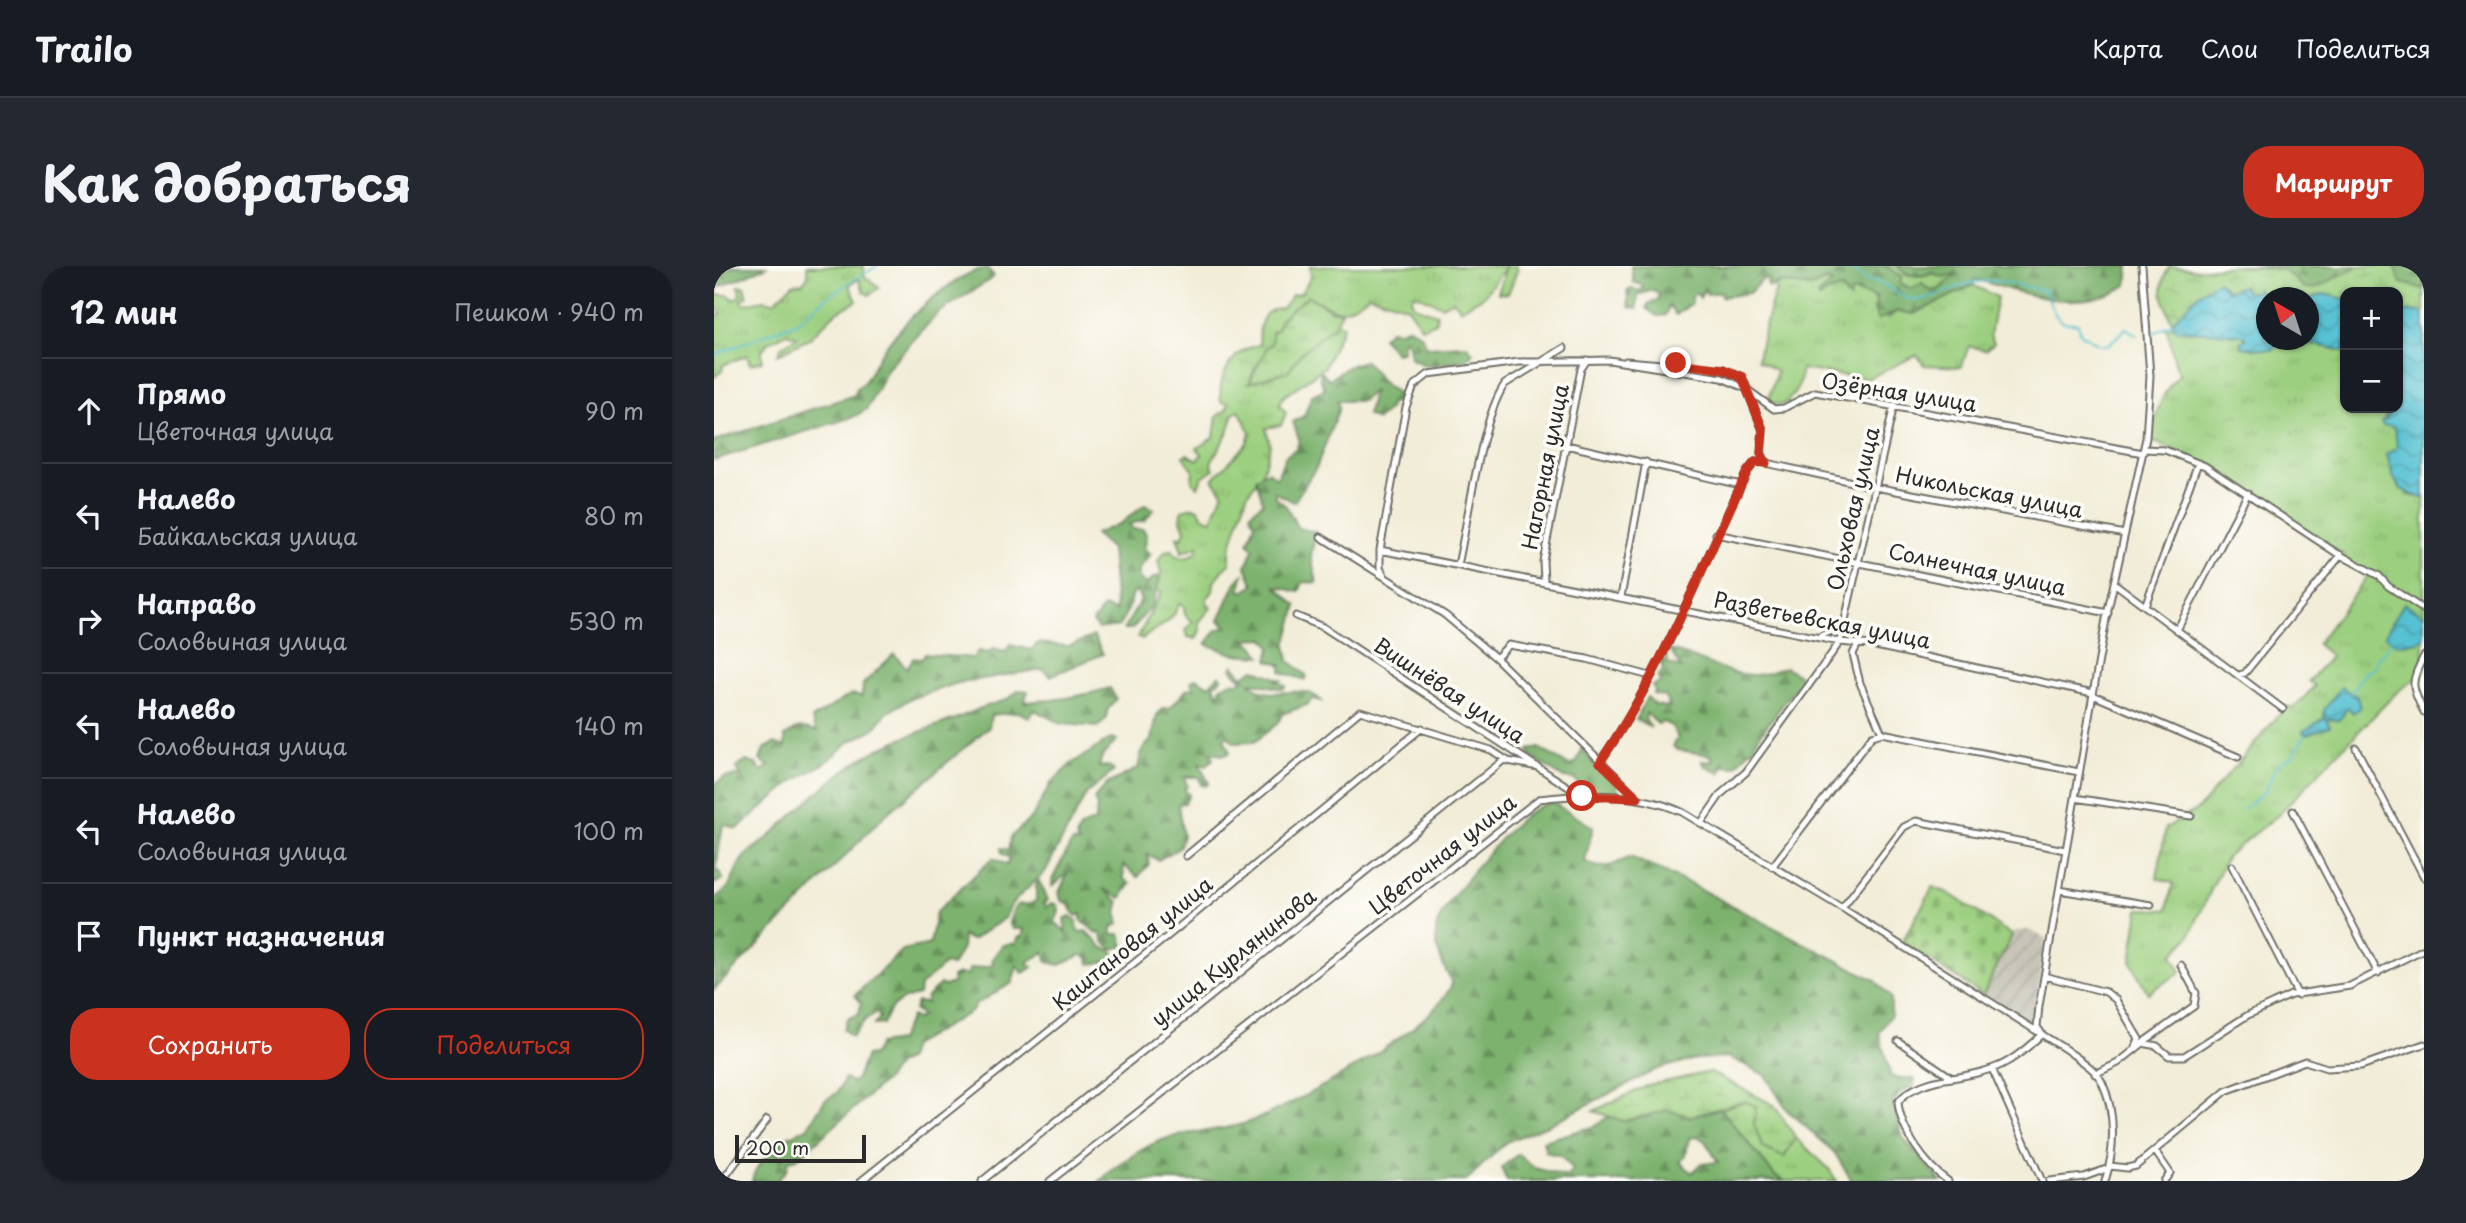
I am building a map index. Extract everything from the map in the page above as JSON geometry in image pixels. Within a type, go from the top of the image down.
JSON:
[{"type":"street","points":[[1948,1181],[1929,1164],[1912,1137],[1898,1102],[1903,1095],[1935,1080],[1993,1071],[2027,1051],[2042,1034],[2036,1027],[2064,850],[2108,613],[2143,451],[2150,376],[2142,266]]},
{"type":"street","points":[[1458,565],[1489,421],[1498,394],[1505,384],[1564,348]]},
{"type":"street","name":"Озёрная улица","points":[[1380,550],[1404,419],[1414,386],[1429,374],[1538,362],[1587,360],[1722,378],[1750,392],[1759,401],[1779,409],[1815,392],[2143,451],[2165,450],[2198,463],[2248,493],[2341,555],[2379,576],[2388,586],[2424,610]]},
{"type":"street","name":"Нагорная улица","points":[[1544,581],[1543,561],[1581,369],[1587,360]]},
{"type":"street","points":[[1623,363],[1676,363],[1734,372],[1746,382],[1750,392],[1763,430],[1761,453],[1766,463]]},
{"type":"street","name":"Ольховая улица","points":[[1701,823],[1721,794],[1746,772],[1840,642],[1894,405]]},
{"type":"street","points":[[1566,445],[1741,485]]},
{"type":"street","points":[[1600,762],[1625,726],[1684,610],[1716,534],[1752,465],[1759,461],[1766,463]]},
{"type":"street","points":[[1621,597],[1646,462]]},
{"type":"street","name":"Никольская улица","points":[[1766,463],[1875,487],[2125,534]]},
{"type":"street","points":[[2146,606],[2198,463]]},
{"type":"street","points":[[2177,630],[2248,493]]},
{"type":"street","name":"Солнечная улица","points":[[1716,534],[2108,613]]},
{"type":"street","points":[[1321,537],[1445,615],[1496,658],[1638,798]]},
{"type":"street","points":[[1380,550],[1380,568],[1385,577]]},
{"type":"street","name":"Разветьевская улица","points":[[1380,550],[1858,644],[2093,694],[2238,757]]},
{"type":"street","points":[[2239,675],[2245,673],[2341,555]]},
{"type":"street","points":[[2114,583],[2283,709]]},
{"type":"street","name":"Вишнёвая улица","points":[[1296,616],[1323,627],[1582,796]]},
{"type":"street","points":[[1820,637],[1843,625]]},
{"type":"street","points":[[1858,644],[1853,654],[1860,683],[1882,733]]},
{"type":"street","points":[[1496,658],[1509,645],[1587,659],[1650,676]]},
{"type":"street","points":[[2424,656],[2413,679],[2413,691],[2424,712]]},
{"type":"street","points":[[1186,856],[1360,711],[1492,750],[1505,759],[1538,767]]},
{"type":"street","name":"Каштановая улица","points":[[861,1181],[1422,728]]},
{"type":"street","points":[[1772,867],[1872,736],[1882,733],[2079,772]]},
{"type":"street","points":[[2356,748],[2424,877]]},
{"type":"street","name":"улица Курлянинова","points":[[982,1181],[1505,759]]},
{"type":"street","name":"Цветочная улица","points":[[1050,1181],[1539,799],[1582,796],[1655,800],[1701,823],[1842,908],[2086,1064],[2101,1081],[2112,1125],[2110,1167],[2105,1181]]},
{"type":"street","points":[[2075,798],[2191,816]]},
{"type":"street","points":[[2292,811],[2378,973]]},
{"type":"street","points":[[1842,908],[1904,827],[1916,821],[2064,850]]},
{"type":"street","points":[[2232,866],[2298,995]]},
{"type":"street","points":[[2059,890],[2151,905]]},
{"type":"street","points":[[2143,1043],[2157,1046],[2169,1056],[2184,1056],[2248,1015],[2291,995],[2335,991],[2424,949]]},
{"type":"street","points":[[2095,1074],[2118,1063],[2136,1046],[2194,1006],[2196,993],[2181,965]]},
{"type":"street","points":[[2044,976],[2106,992],[2116,1000],[2139,1039],[2136,1046]]},
{"type":"street","points":[[1898,1041],[1952,1078]]},
{"type":"street","points":[[2049,1181],[2084,1177],[2110,1167],[2136,1166],[2226,1091],[2277,1074],[2296,1063],[2305,1061],[2327,1068],[2361,1066],[2424,1044]]},
{"type":"street","points":[[1993,1071],[2042,1181]]},
{"type":"street","points":[[722,1181],[767,1120]]},
{"type":"street","points":[[2155,1151],[2171,1173],[2164,1181]]},
{"type":"street","points":[[868,1174],[873,1181]]},
{"type":"shaded area","points":[[2029,930],[2046,938],[2033,1020],[2028,1022],[1983,995],[2015,931]]},
{"type":"green space","points":[[734,266],[768,266],[714,289],[714,275]]},
{"type":"green space","points":[[807,266],[864,266],[864,276],[879,288],[869,295],[864,292],[859,279],[849,285],[857,301],[835,313],[809,339],[778,354],[782,346],[797,337],[787,333],[771,341],[762,350],[762,361],[750,364],[747,355],[723,365],[722,371],[714,377],[714,317],[721,314],[714,303],[714,295],[729,295],[734,300],[740,295],[738,286],[744,286],[747,297],[741,299],[744,304],[764,300],[774,302],[793,284],[803,283],[808,276]]},
{"type":"green space","points":[[1310,266],[1517,266],[1518,268],[1508,294],[1498,293],[1506,267],[1483,297],[1461,309],[1453,300],[1442,306],[1415,294],[1411,300],[1414,306],[1437,314],[1436,322],[1422,328],[1408,307],[1369,295],[1345,310],[1333,309],[1308,296],[1281,318],[1272,344],[1255,368],[1249,383],[1288,371],[1302,352],[1337,321],[1343,326],[1325,367],[1283,397],[1279,404],[1286,413],[1281,425],[1266,428],[1270,445],[1262,474],[1247,495],[1230,549],[1230,562],[1214,582],[1213,591],[1206,600],[1211,608],[1199,622],[1200,630],[1196,639],[1188,637],[1186,630],[1193,622],[1185,615],[1184,607],[1180,603],[1167,622],[1143,639],[1138,637],[1162,591],[1155,590],[1161,573],[1158,560],[1166,551],[1173,550],[1176,556],[1185,558],[1196,553],[1198,546],[1182,552],[1177,536],[1182,538],[1185,530],[1181,520],[1182,510],[1193,507],[1199,509],[1203,517],[1212,520],[1223,492],[1213,479],[1247,443],[1250,432],[1239,410],[1234,413],[1228,432],[1211,462],[1214,469],[1202,477],[1198,487],[1192,481],[1193,470],[1183,456],[1187,454],[1198,460],[1202,454],[1197,448],[1214,437],[1217,416],[1226,410],[1229,403],[1221,402],[1220,392],[1229,365],[1242,352],[1260,345],[1262,320],[1265,315],[1269,311],[1282,308],[1292,295],[1301,293],[1311,277]]},
{"type":"green space","points":[[1631,266],[1884,266],[1902,276],[1900,284],[1912,289],[1922,283],[1928,289],[1939,289],[1956,274],[1942,277],[1932,272],[1914,276],[1897,266],[2129,266],[2127,285],[2090,299],[2052,299],[1975,279],[1973,285],[1914,314],[1897,311],[1878,320],[1874,310],[1877,297],[1851,291],[1850,299],[1842,289],[1829,291],[1820,298],[1818,295],[1832,282],[1827,280],[1811,287],[1781,283],[1769,287],[1767,283],[1770,280],[1763,279],[1749,293],[1721,297],[1721,292],[1707,294],[1704,289],[1700,298],[1697,293],[1692,296],[1692,303],[1676,315],[1669,305],[1666,315],[1657,316],[1647,309],[1648,304],[1658,300],[1659,294],[1653,290],[1638,295],[1637,309],[1629,307],[1627,291],[1633,288],[1637,291],[1643,289],[1642,285],[1633,282]]},
{"type":"green space","points":[[1884,266],[1897,266],[1907,275],[1958,273],[1940,289],[1924,291],[1901,283]]},
{"type":"green space","points":[[2170,266],[2198,270],[2230,266],[2284,270],[2303,287],[2256,287],[2256,294],[2225,289],[2201,293],[2172,322],[2162,294]]},
{"type":"green space","points":[[2237,266],[2358,266],[2318,287],[2303,287],[2284,270]]},
{"type":"green space","points":[[2358,266],[2394,266],[2401,283],[2424,289],[2424,313],[2403,313],[2403,287],[2340,287],[2340,298],[2324,294],[2319,296],[2318,287]]},
{"type":"green space","points":[[2394,266],[2424,266],[2424,289],[2401,283]]},
{"type":"green space","points":[[987,268],[994,276],[938,313],[888,368],[867,409],[853,417],[714,460],[714,441],[855,395],[881,353],[914,315],[958,279]]},
{"type":"green space","points":[[1827,280],[1832,282],[1818,295],[1820,298],[1829,290],[1842,289],[1846,296],[1851,291],[1865,294],[1877,301],[1888,318],[1897,311],[1914,314],[1973,285],[1997,297],[1990,335],[1994,343],[1985,350],[1969,346],[1961,367],[1924,365],[1917,355],[1867,379],[1801,369],[1799,385],[1791,398],[1782,405],[1772,403],[1769,397],[1777,371],[1758,360],[1776,291],[1774,287],[1781,283],[1811,287]]},
{"type":"green space","points":[[1308,296],[1331,310],[1342,312],[1334,326],[1302,352],[1288,371],[1249,383],[1267,347],[1272,344],[1272,332],[1277,330],[1281,318]]},
{"type":"green space","points":[[1409,327],[1421,335],[1427,347],[1467,345],[1473,353],[1467,360],[1426,366],[1410,358],[1409,344],[1403,339],[1402,352],[1396,353],[1382,337],[1390,330],[1400,331]]},
{"type":"green space","points":[[2165,327],[2243,335],[2246,340],[2242,347],[2256,350],[2319,350],[2319,345],[2340,350],[2340,413],[2387,413],[2382,425],[2395,427],[2407,495],[2424,498],[2424,673],[2397,692],[2277,816],[2227,856],[2189,937],[2172,955],[2181,972],[2148,993],[2131,962],[2139,909],[2167,910],[2173,883],[2157,878],[2166,828],[2198,809],[2280,714],[2289,706],[2293,709],[2315,686],[2309,681],[2331,656],[2317,644],[2368,575],[2341,560],[2344,555],[2307,534],[2251,490],[2214,468],[2150,440],[2164,396],[2180,374]]},
{"type":"green space","points":[[1365,361],[1387,387],[1400,394],[1401,403],[1391,402],[1389,409],[1377,420],[1367,415],[1373,392],[1361,401],[1337,401],[1339,408],[1317,466],[1294,502],[1275,492],[1275,497],[1286,506],[1298,528],[1316,532],[1311,556],[1317,583],[1303,582],[1299,592],[1275,586],[1297,606],[1286,645],[1289,661],[1307,676],[1305,680],[1281,672],[1281,664],[1268,660],[1271,647],[1264,638],[1245,639],[1261,656],[1233,654],[1206,644],[1217,630],[1225,627],[1219,620],[1236,582],[1243,575],[1240,591],[1254,585],[1246,567],[1253,548],[1248,542],[1255,523],[1250,514],[1263,502],[1256,479],[1267,471],[1277,478],[1285,457],[1297,448],[1299,439],[1293,422],[1304,416],[1312,395],[1325,389],[1320,378],[1321,372],[1329,379],[1351,365]]},
{"type":"green space","points":[[1145,505],[1154,509],[1145,520],[1129,524],[1133,529],[1143,529],[1147,536],[1144,549],[1151,554],[1139,569],[1139,578],[1146,584],[1156,576],[1160,578],[1152,606],[1132,629],[1124,629],[1141,600],[1137,591],[1131,595],[1129,608],[1119,626],[1098,629],[1093,622],[1104,607],[1116,611],[1111,549],[1095,534],[1121,523]]},
{"type":"green space","points":[[1094,636],[1103,654],[1050,676],[1043,669],[958,683],[910,699],[887,713],[874,729],[849,742],[825,763],[791,783],[737,829],[723,824],[716,868],[723,879],[714,884],[714,785],[725,777],[741,776],[736,768],[746,761],[756,764],[762,771],[769,766],[760,760],[764,749],[775,743],[785,747],[785,736],[800,727],[817,731],[812,719],[851,694],[862,696],[863,684],[894,654],[907,668],[913,658],[922,659],[925,654],[973,658],[978,651],[988,653],[993,649],[1006,652],[1010,645],[1031,650],[1038,643],[1069,646]]},
{"type":"green space","points":[[1670,650],[1732,672],[1758,675],[1786,667],[1803,678],[1754,743],[1757,752],[1751,749],[1735,767],[1724,766],[1720,773],[1706,767],[1702,761],[1713,762],[1711,755],[1678,750],[1673,746],[1678,738],[1672,726],[1663,722],[1658,724],[1646,713],[1645,719],[1651,728],[1636,719],[1647,697],[1655,705],[1670,707],[1665,697],[1653,694],[1655,690],[1652,686],[1661,683],[1658,677],[1663,670],[1661,660],[1664,662],[1667,657],[1668,664],[1681,668]]},
{"type":"green space","points":[[1233,665],[1243,676],[1254,669],[1281,680],[1276,681],[1286,686],[1283,689],[1250,682],[1257,689],[1275,693],[1304,692],[1321,701],[1312,699],[1307,705],[1282,714],[1278,723],[1254,742],[1234,743],[1228,736],[1224,739],[1230,752],[1225,755],[1210,753],[1213,759],[1206,766],[1199,764],[1209,783],[1205,786],[1201,785],[1199,777],[1183,777],[1188,786],[1184,789],[1189,795],[1185,803],[1178,804],[1183,836],[1179,848],[1158,860],[1147,854],[1149,864],[1138,877],[1123,865],[1124,879],[1131,884],[1121,898],[1103,888],[1119,902],[1119,924],[1112,927],[1112,934],[1120,934],[1124,946],[1113,949],[1104,942],[1101,933],[1097,934],[1081,920],[1081,914],[1076,916],[1070,906],[1061,900],[1059,892],[1068,873],[1052,886],[1052,880],[1069,847],[1073,842],[1079,843],[1076,838],[1082,826],[1095,821],[1097,807],[1094,799],[1107,784],[1138,768],[1142,750],[1152,739],[1157,715],[1163,708],[1170,708],[1187,689],[1194,688],[1191,682],[1196,678],[1209,686],[1219,675],[1222,678],[1214,685],[1218,695],[1221,687],[1231,682],[1239,683],[1242,680],[1231,669]]},
{"type":"green space","points":[[1110,688],[1116,699],[1107,711],[1107,718],[1098,727],[1061,724],[1035,710],[1029,718],[1019,712],[991,715],[989,727],[884,816],[714,990],[714,899],[729,886],[746,854],[843,771],[885,746],[1006,699],[1019,690],[1028,691],[1024,702],[1067,698]]},
{"type":"green space","points":[[1112,738],[1117,740],[1102,756],[1099,767],[1108,766],[1114,771],[1087,793],[1045,872],[1012,903],[1005,918],[972,940],[963,936],[962,948],[952,966],[945,964],[920,986],[919,995],[896,1004],[888,1012],[883,1024],[874,1025],[880,1017],[877,1013],[865,1020],[852,1037],[843,1029],[847,1019],[859,1014],[861,1003],[855,995],[903,950],[930,944],[936,912],[993,858],[1007,865],[1010,858],[1002,854],[1001,848],[1008,850],[1011,837],[1033,816],[1051,783],[1071,764]]},
{"type":"green space","points":[[1539,748],[1570,766],[1577,762],[1582,749],[1595,766],[1616,783],[1619,793],[1584,791],[1574,779],[1564,778],[1530,756],[1528,750]]},
{"type":"green space","points":[[1552,802],[1593,827],[1585,861],[1591,865],[1613,865],[1631,857],[1690,884],[1875,980],[1891,998],[1891,1015],[1879,1033],[1891,1077],[1915,1079],[1914,1087],[1901,1092],[1893,1102],[1903,1138],[1941,1181],[1852,1181],[1834,1152],[1786,1109],[1765,1075],[1729,1057],[1696,1059],[1657,1069],[1550,1124],[1506,1142],[1466,1181],[1100,1181],[1129,1158],[1162,1140],[1226,1128],[1268,1114],[1360,1064],[1419,1022],[1440,1002],[1452,984],[1439,954],[1436,938],[1438,922],[1444,911],[1477,867],[1514,826],[1526,814]]},
{"type":"green space","points":[[1039,881],[1048,900],[1044,903],[1047,907],[1052,903],[1058,905],[1059,912],[1055,922],[1066,932],[1064,919],[1070,916],[1076,920],[1078,932],[1086,931],[1103,948],[1111,950],[1115,955],[1111,961],[1089,964],[1088,957],[1081,955],[1060,965],[1047,962],[1044,952],[1027,963],[1033,967],[1023,973],[1017,966],[1012,983],[975,1005],[972,1011],[912,1046],[908,1059],[897,1065],[888,1078],[797,1159],[788,1161],[787,1169],[777,1181],[752,1181],[757,1168],[768,1156],[776,1151],[781,1160],[785,1157],[776,1147],[787,1137],[807,1128],[825,1100],[837,1093],[845,1078],[852,1082],[856,1080],[866,1056],[873,1055],[879,1044],[899,1041],[911,1016],[917,1019],[922,1016],[914,1010],[917,1002],[927,1003],[926,998],[940,984],[944,986],[953,983],[952,977],[958,974],[968,975],[969,969],[994,965],[992,959],[1001,947],[1015,944],[1018,937],[1022,937],[1024,929],[1013,929],[1009,923],[1017,905],[1036,901],[1036,884]]},
{"type":"green space","points":[[1933,887],[1948,893],[2012,935],[1983,995],[1902,942]]},
{"type":"green space","points":[[1710,1072],[1774,1105],[1796,1138],[1784,1157],[1763,1148],[1754,1124],[1756,1106],[1745,1101],[1691,1116],[1668,1110],[1623,1121],[1593,1111],[1649,1085]]},
{"type":"green space","points":[[1745,1101],[1756,1106],[1754,1124],[1784,1157],[1796,1138],[1828,1168],[1837,1181],[1785,1181],[1775,1176],[1721,1109]]},
{"type":"green space","points":[[1721,1109],[1775,1176],[1785,1181],[1507,1181],[1501,1168],[1518,1154],[1535,1168],[1567,1177],[1573,1169],[1561,1156],[1546,1152],[1543,1141],[1592,1127],[1608,1117],[1623,1121],[1668,1110],[1691,1116]],"holes":[[[1698,1137],[1705,1141],[1718,1162],[1700,1164],[1692,1173],[1680,1162],[1686,1155],[1689,1138]]]},
{"type":"water","points":[[2218,281],[2228,291],[2243,286],[2246,292],[2256,290],[2256,348],[2242,347],[2241,342],[2246,339],[2243,335],[2177,330],[2172,322],[2200,293]]},
{"type":"water","points":[[2324,294],[2340,298],[2340,350],[2319,345],[2319,296]]},
{"type":"water","points":[[2403,313],[2424,313],[2424,498],[2401,489],[2397,484],[2387,455],[2397,448],[2395,427],[2382,425],[2381,422],[2387,419],[2388,413],[2403,413]]},
{"type":"water","points":[[2404,603],[2424,615],[2424,638],[2415,643],[2397,644],[2385,635]]},
{"type":"water","points":[[2341,687],[2357,697],[2360,708],[2353,713],[2348,707],[2339,720],[2326,718],[2330,726],[2305,735],[2303,731],[2324,718],[2324,710]]},
{"type":"waterway","points":[[714,355],[798,322],[830,295],[877,266]]},
{"type":"waterway","points":[[1838,266],[1856,271],[1867,280],[1881,283],[1903,297],[1916,300],[1936,296],[1967,284],[1988,281],[2046,291],[2052,309],[2059,319],[2078,323],[2081,334],[2100,345],[2108,345],[2126,328],[2137,335]]},
{"type":"waterway","points":[[2152,334],[2173,323]]},
{"type":"waterway","points":[[2351,693],[2365,673],[2375,668],[2378,658],[2393,642]]},
{"type":"waterway","points":[[2244,809],[2266,790],[2276,766],[2293,755],[2305,735]]},
{"type":"route","points":[[1582,796],[1638,798],[1600,762],[1625,726],[1684,610],[1716,534],[1747,472],[1755,462],[1766,463],[1761,453],[1763,430],[1742,377],[1723,369],[1676,363]]}]
